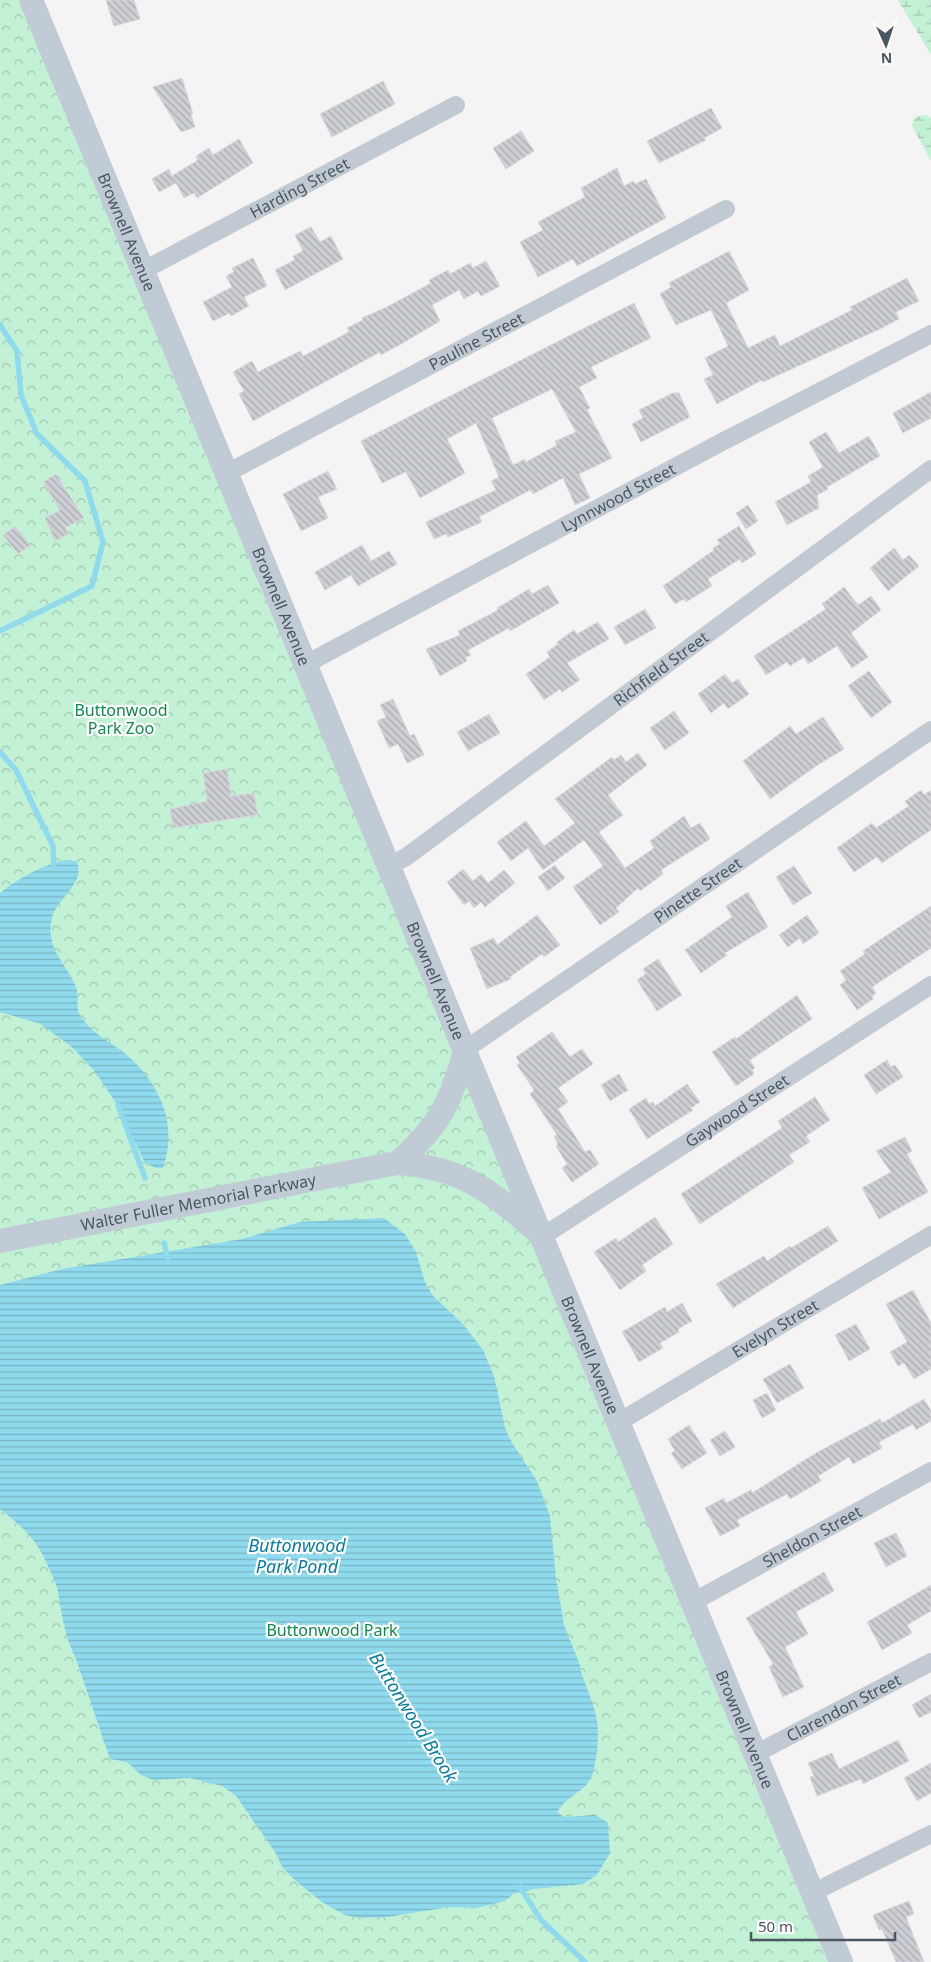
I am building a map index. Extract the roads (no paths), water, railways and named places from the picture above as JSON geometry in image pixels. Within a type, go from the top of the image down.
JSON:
[{"type":"main road","name":"Brownell Avenue","points":[[32,0],[841,1962]]},
{"type":"main road","points":[[397,1162],[428,1133],[440,1118],[466,1049]]},
{"type":"main road","name":"Walter Fuller Memorial Parkway","points":[[0,1241],[397,1162],[430,1167],[466,1179],[498,1197],[543,1236]]},
{"type":"street","name":"Harding Street","points":[[144,270],[456,105]]},
{"type":"street","name":"Pauline Street","points":[[227,473],[726,209]]},
{"type":"street","name":"Lynnwood Street","points":[[306,664],[720,443],[931,334]]},
{"type":"street","name":"Richfield Street","points":[[389,866],[406,857],[931,469]]},
{"type":"street","name":"Pinette Street","points":[[466,1049],[931,730]]},
{"type":"street","name":"Gaywood Street","points":[[543,1236],[931,985]]},
{"type":"street","name":"Evelyn Street","points":[[619,1422],[931,1236]]},
{"type":"street","name":"Sheldon Street","points":[[693,1602],[931,1471]]},
{"type":"street","name":"Clarendon Street","points":[[756,1754],[931,1662]]},
{"type":"street","points":[[812,1893],[931,1834]]},
{"type":"water","points":[[66,860],[76,861],[79,868],[78,876],[55,911],[52,918],[51,938],[57,954],[76,987],[78,1010],[83,1020],[95,1032],[128,1056],[150,1080],[158,1093],[164,1107],[168,1137],[163,1168],[156,1168],[145,1163],[116,1103],[96,1073],[73,1048],[41,1024],[0,1012],[0,893],[31,873],[48,865]]},
{"type":"water","name":"Buttonwood Park Pond","points":[[384,1218],[405,1234],[416,1252],[425,1282],[433,1296],[463,1324],[483,1350],[494,1376],[505,1428],[512,1443],[537,1481],[550,1516],[556,1578],[564,1625],[593,1705],[598,1730],[596,1758],[590,1780],[564,1803],[557,1812],[564,1817],[595,1815],[608,1823],[610,1853],[597,1875],[583,1884],[534,1889],[513,1894],[505,1901],[477,1908],[450,1907],[387,1917],[360,1918],[345,1915],[322,1902],[297,1882],[283,1868],[275,1852],[236,1796],[222,1786],[190,1778],[153,1780],[141,1775],[127,1762],[110,1759],[72,1651],[54,1578],[41,1551],[30,1536],[0,1509],[0,1285],[62,1269],[242,1239],[300,1222]]},
{"type":"waterway","name":"Buttonwood Brook","points":[[0,325],[17,351],[21,395],[37,434],[85,481],[103,542],[92,586],[0,631]]},
{"type":"waterway","name":"Buttonwood Brook","points":[[0,752],[16,770],[53,846],[54,868]]},
{"type":"waterway","name":"Buttonwood Brook","points":[[118,1105],[145,1178]]},
{"type":"waterway","name":"Buttonwood Brook","points":[[164,1243],[168,1259]]},
{"type":"waterway","name":"Buttonwood Brook","points":[[520,1887],[541,1920],[585,1962]]},
{"type":"park label","name":"Buttonwood Park Zoo","points":[[121,719]]},
{"type":"park label","name":"Buttonwood Park","points":[[332,1630]]}]
